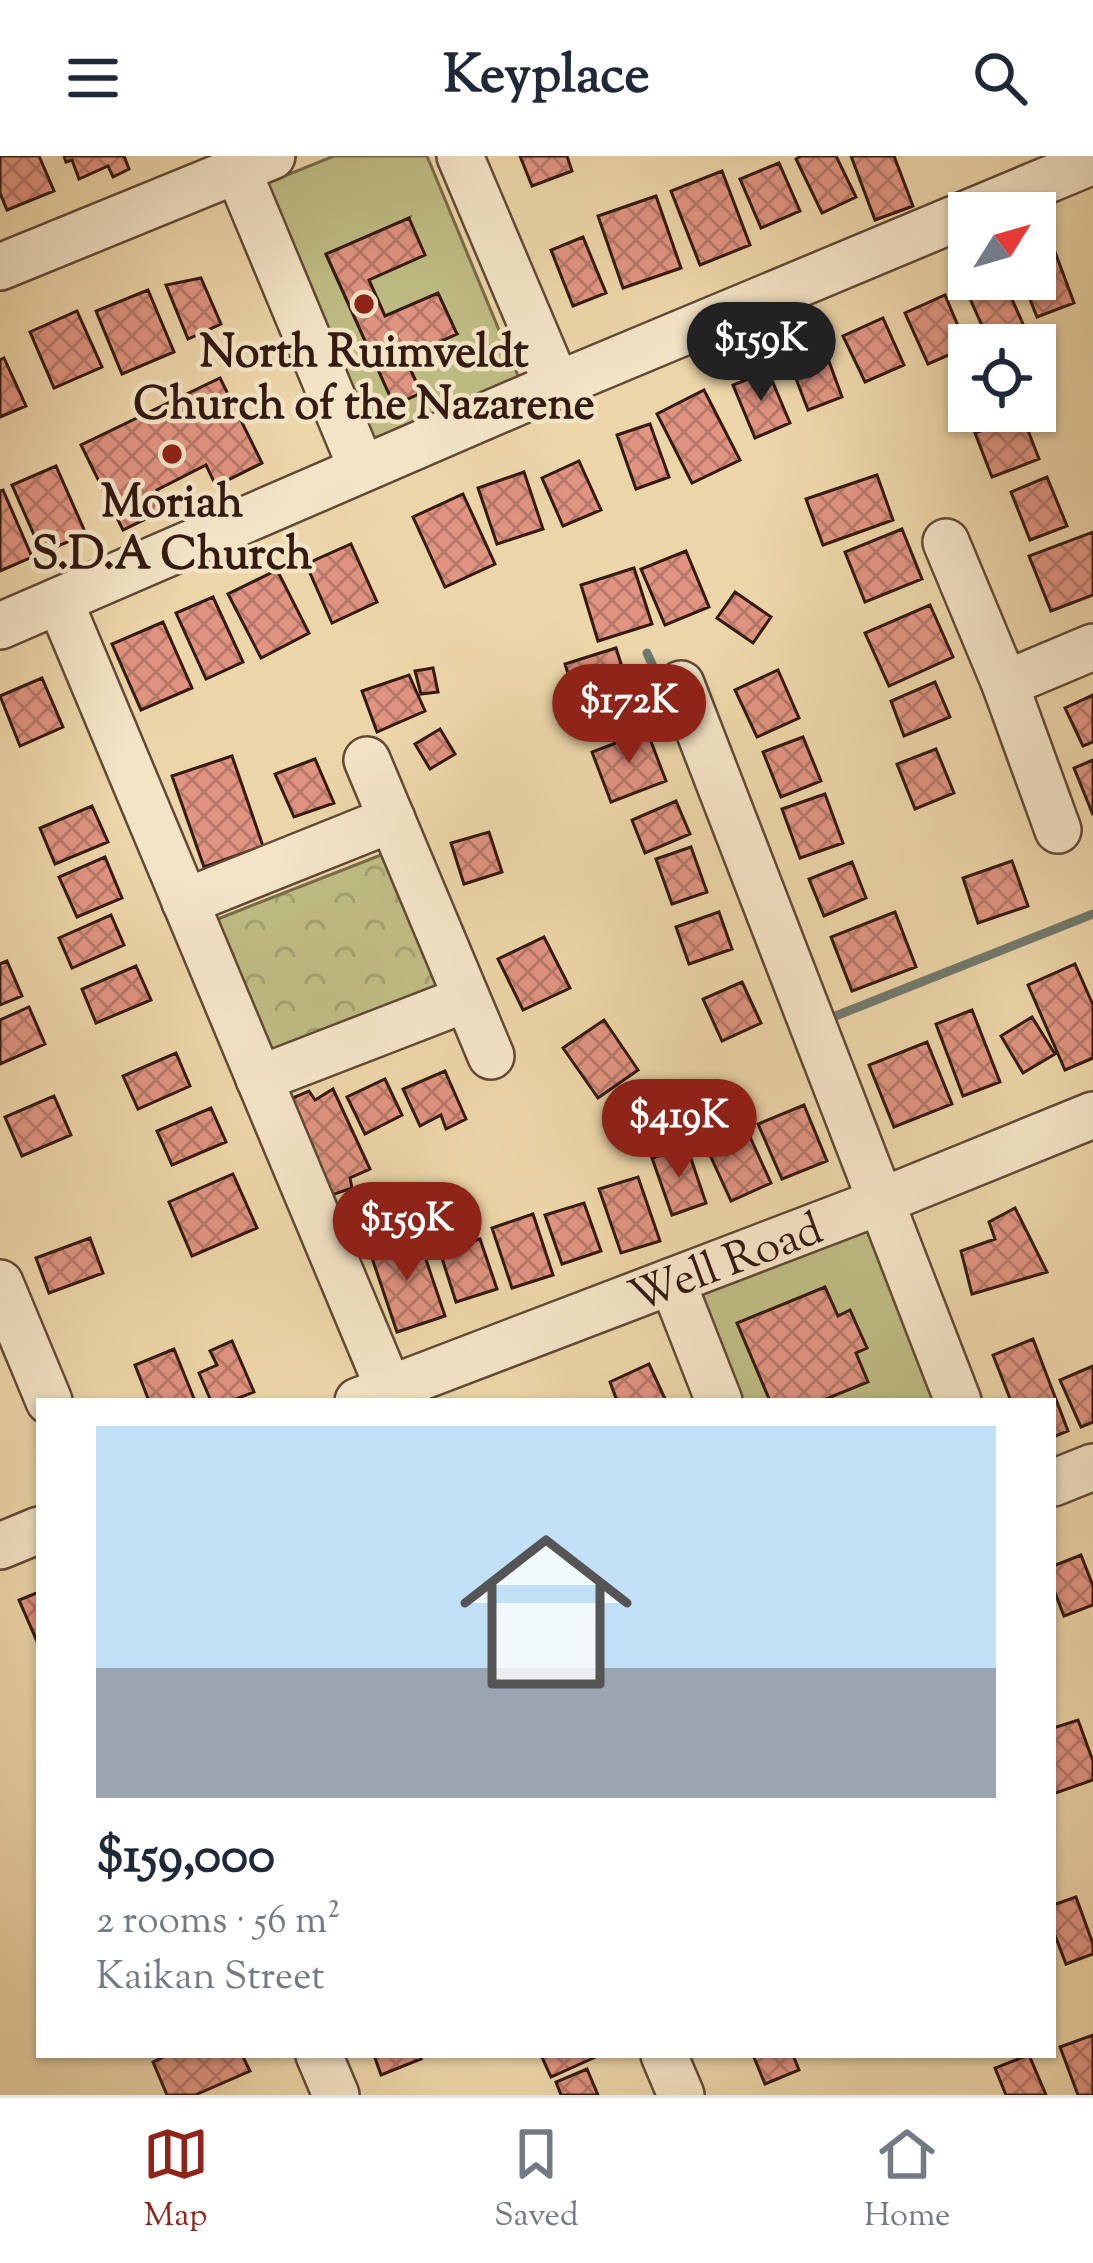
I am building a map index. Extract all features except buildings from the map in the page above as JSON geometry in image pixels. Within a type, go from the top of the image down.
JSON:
[{"type":"street","points":[[460,156],[557,385]]},
{"type":"street","points":[[0,626],[557,385],[1093,161]]},
{"type":"street","points":[[0,267],[255,163],[362,469]]},
{"type":"street","points":[[946,542],[1058,830]]},
{"type":"street","points":[[60,602],[259,1079],[373,1395]]},
{"type":"street","points":[[1005,684],[1093,647]]},
{"type":"street","points":[[681,684],[957,1398]]},
{"type":"street","points":[[367,760],[490,1057]]},
{"type":"street","points":[[185,902],[392,819]]},
{"type":"street","points":[[259,1079],[466,999]]},
{"type":"street","name":"Well Road","points":[[373,1395],[1093,1115]]},
{"type":"street","points":[[672,1281],[718,1398]]},
{"type":"street","points":[[0,1283],[48,1398]]},
{"type":"street","points":[[1056,1483],[1093,1467]]},
{"type":"street","points":[[0,1546],[36,1531]]},
{"type":"street","points":[[320,2058],[336,2095]]},
{"type":"street","points":[[665,2058],[681,2095]]},
{"type":"green space","points":[[334,156],[427,156],[523,388],[372,450],[262,185]],"holes":[[[409,218],[369,280],[385,316],[456,334],[405,357],[421,393],[394,405],[326,255]]]},
{"type":"green space","points":[[386,853],[440,991],[270,1058],[215,920]]},
{"type":"green space","points":[[868,1222],[938,1398],[823,1398],[856,1353],[866,1348],[850,1311],[838,1316],[738,1323],[769,1398],[730,1398],[687,1289]]},
{"type":"waterway","points":[[647,653],[662,686]]},
{"type":"waterway","points":[[823,1021],[1093,914]]},
{"type":"place","name":"North Ruimveldt Church of the Nazarene","points":[[364,304]]},
{"type":"place","name":"Moriah S.D.A Church","points":[[172,454]]}]
